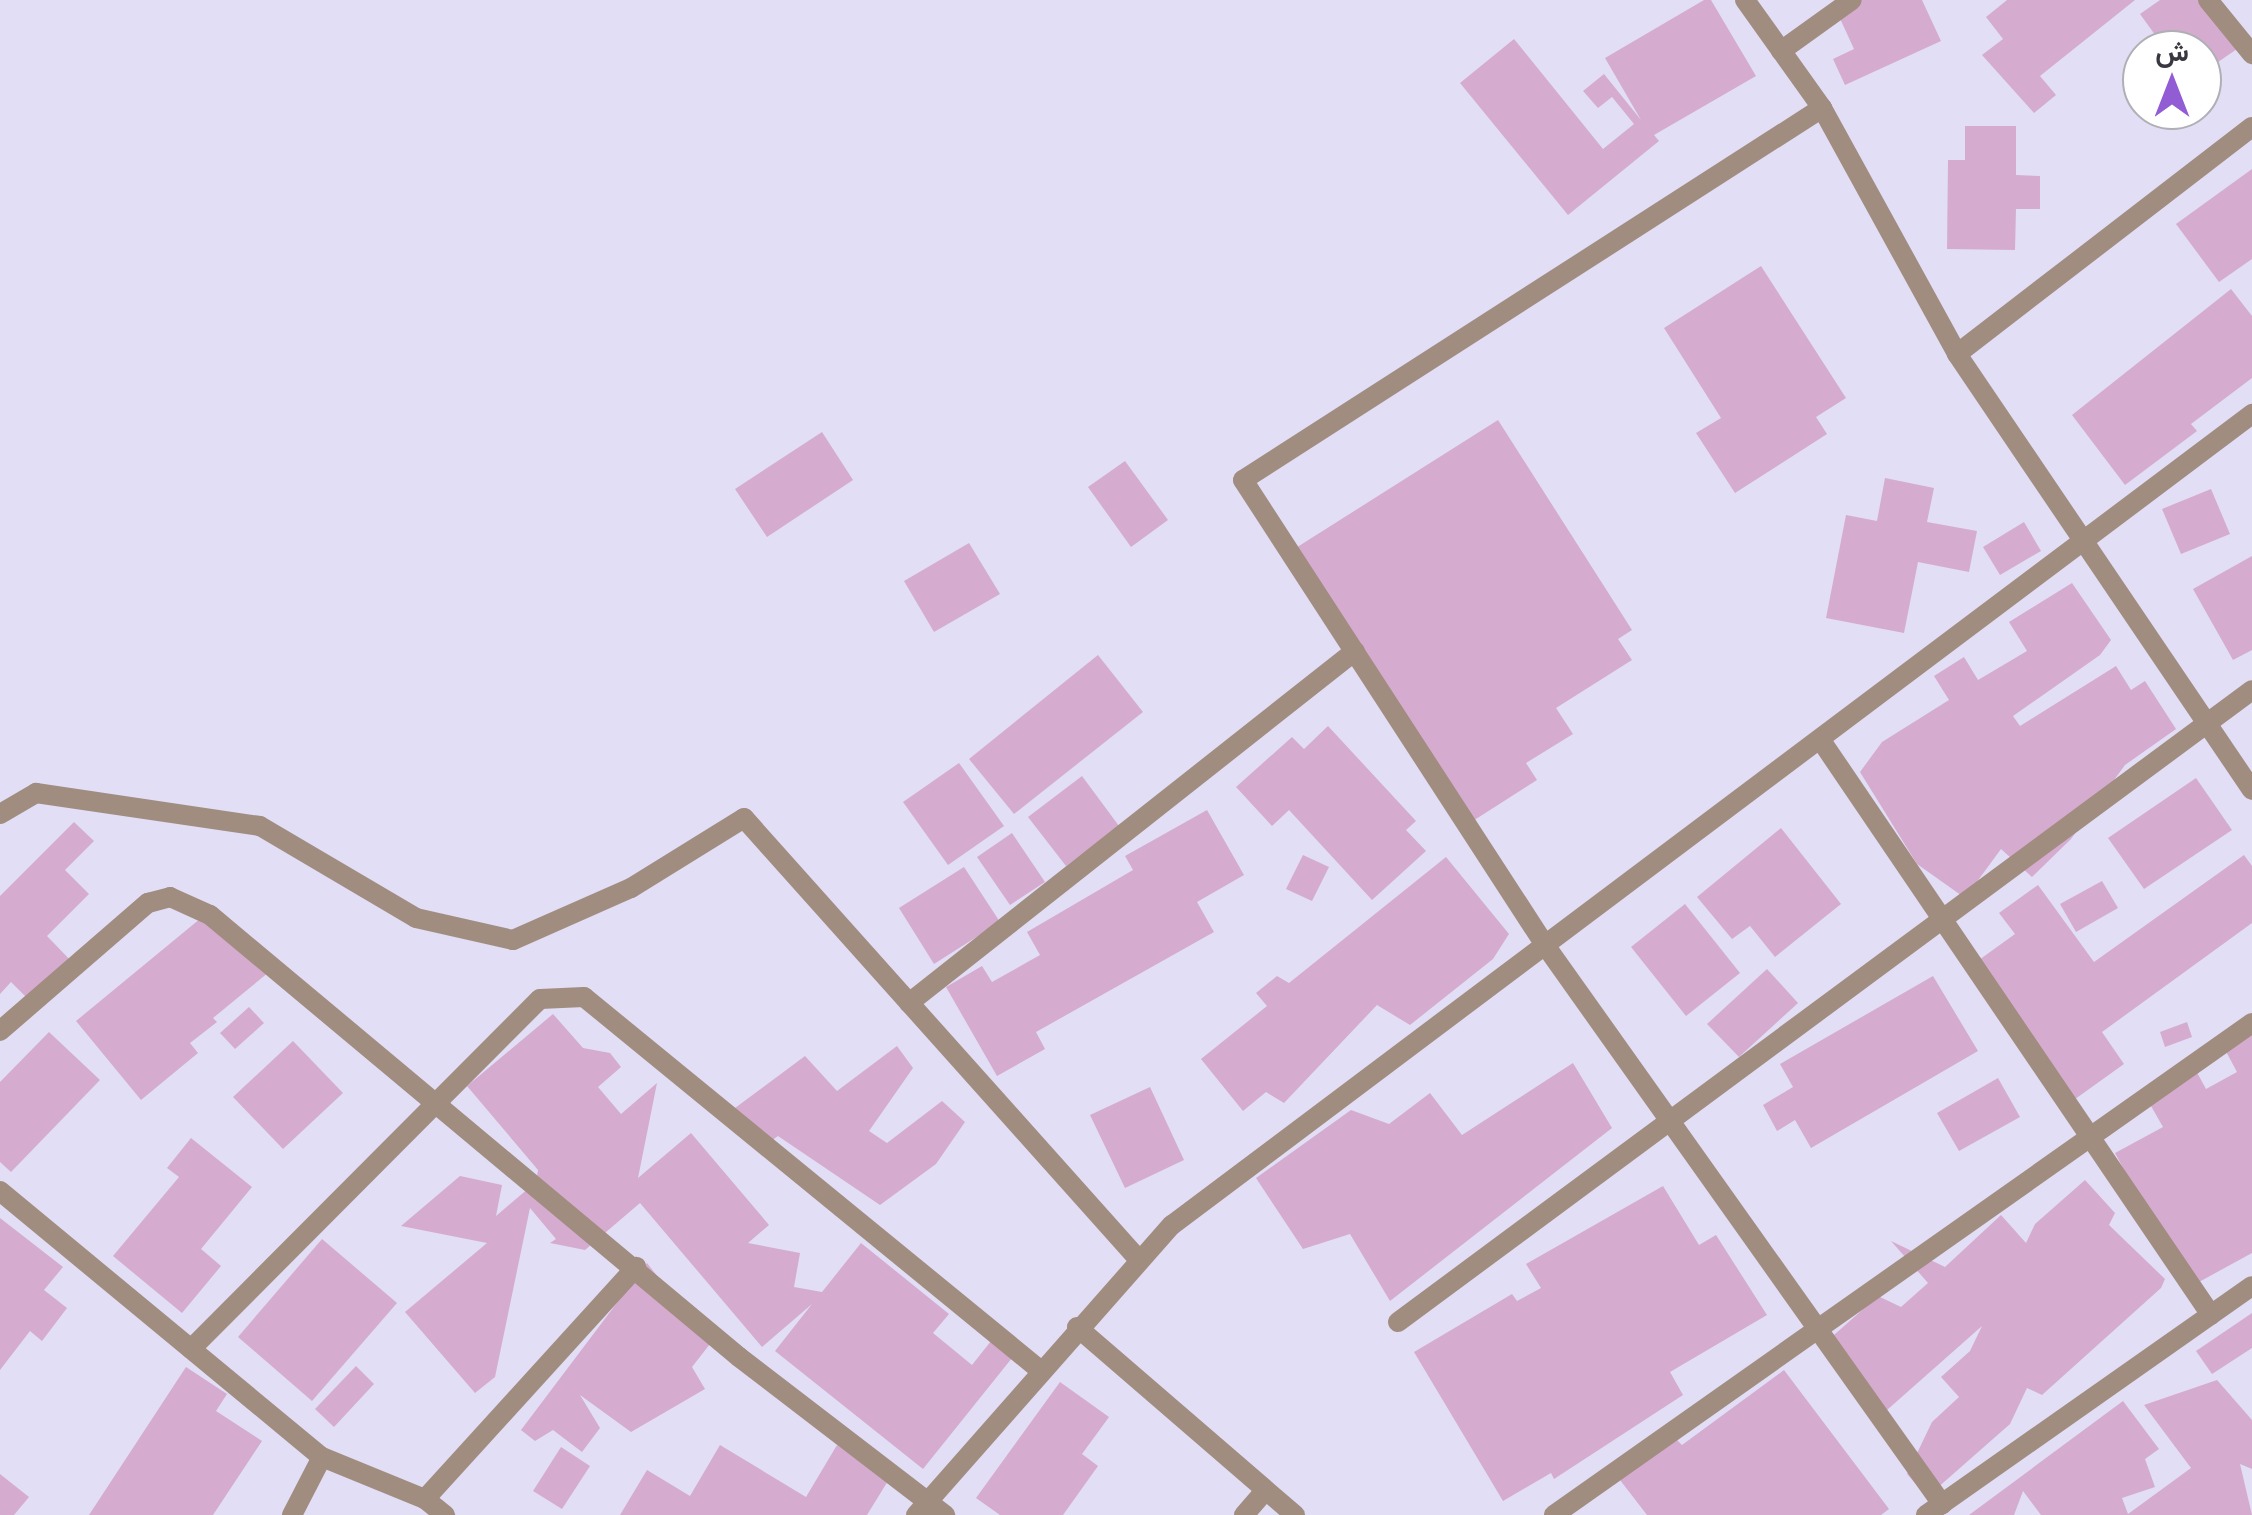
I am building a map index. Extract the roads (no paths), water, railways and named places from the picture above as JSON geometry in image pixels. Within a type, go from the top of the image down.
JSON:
[{"type":"street","points":[[1745,0],[1822,108],[1957,354],[2252,790]]},
{"type":"street","points":[[1781,51],[1852,0]]},
{"type":"street","points":[[2208,0],[2252,54]]},
{"type":"street","points":[[1822,108],[1243,480],[1545,945],[1818,1329],[1934,1510],[2252,1286]]},
{"type":"street","points":[[1957,354],[2252,127]]},
{"type":"street","points":[[922,1508],[1077,1327],[1172,1225],[2252,414]]},
{"type":"street","points":[[910,1004],[1354,651]]},
{"type":"street","points":[[1398,1322],[2252,690]]},
{"type":"street","points":[[1820,738],[2210,1315]]},
{"type":"street","points":[[0,814],[36,793],[260,826],[416,918],[513,940],[631,888],[744,818],[1139,1260]]},
{"type":"street","points":[[0,1030],[148,903],[170,897],[210,915],[922,1508],[945,1515]]},
{"type":"street","points":[[191,1349],[540,999],[584,997],[1040,1370]]},
{"type":"street","points":[[1554,1515],[2252,1024]]},
{"type":"street","points":[[0,1191],[322,1458],[425,1499],[445,1515]]},
{"type":"street","points":[[425,1499],[636,1267]]},
{"type":"street","points":[[1077,1327],[1295,1515]]},
{"type":"street","points":[[292,1515],[322,1458]]},
{"type":"street","points":[[1244,1515],[1266,1490]]}]
